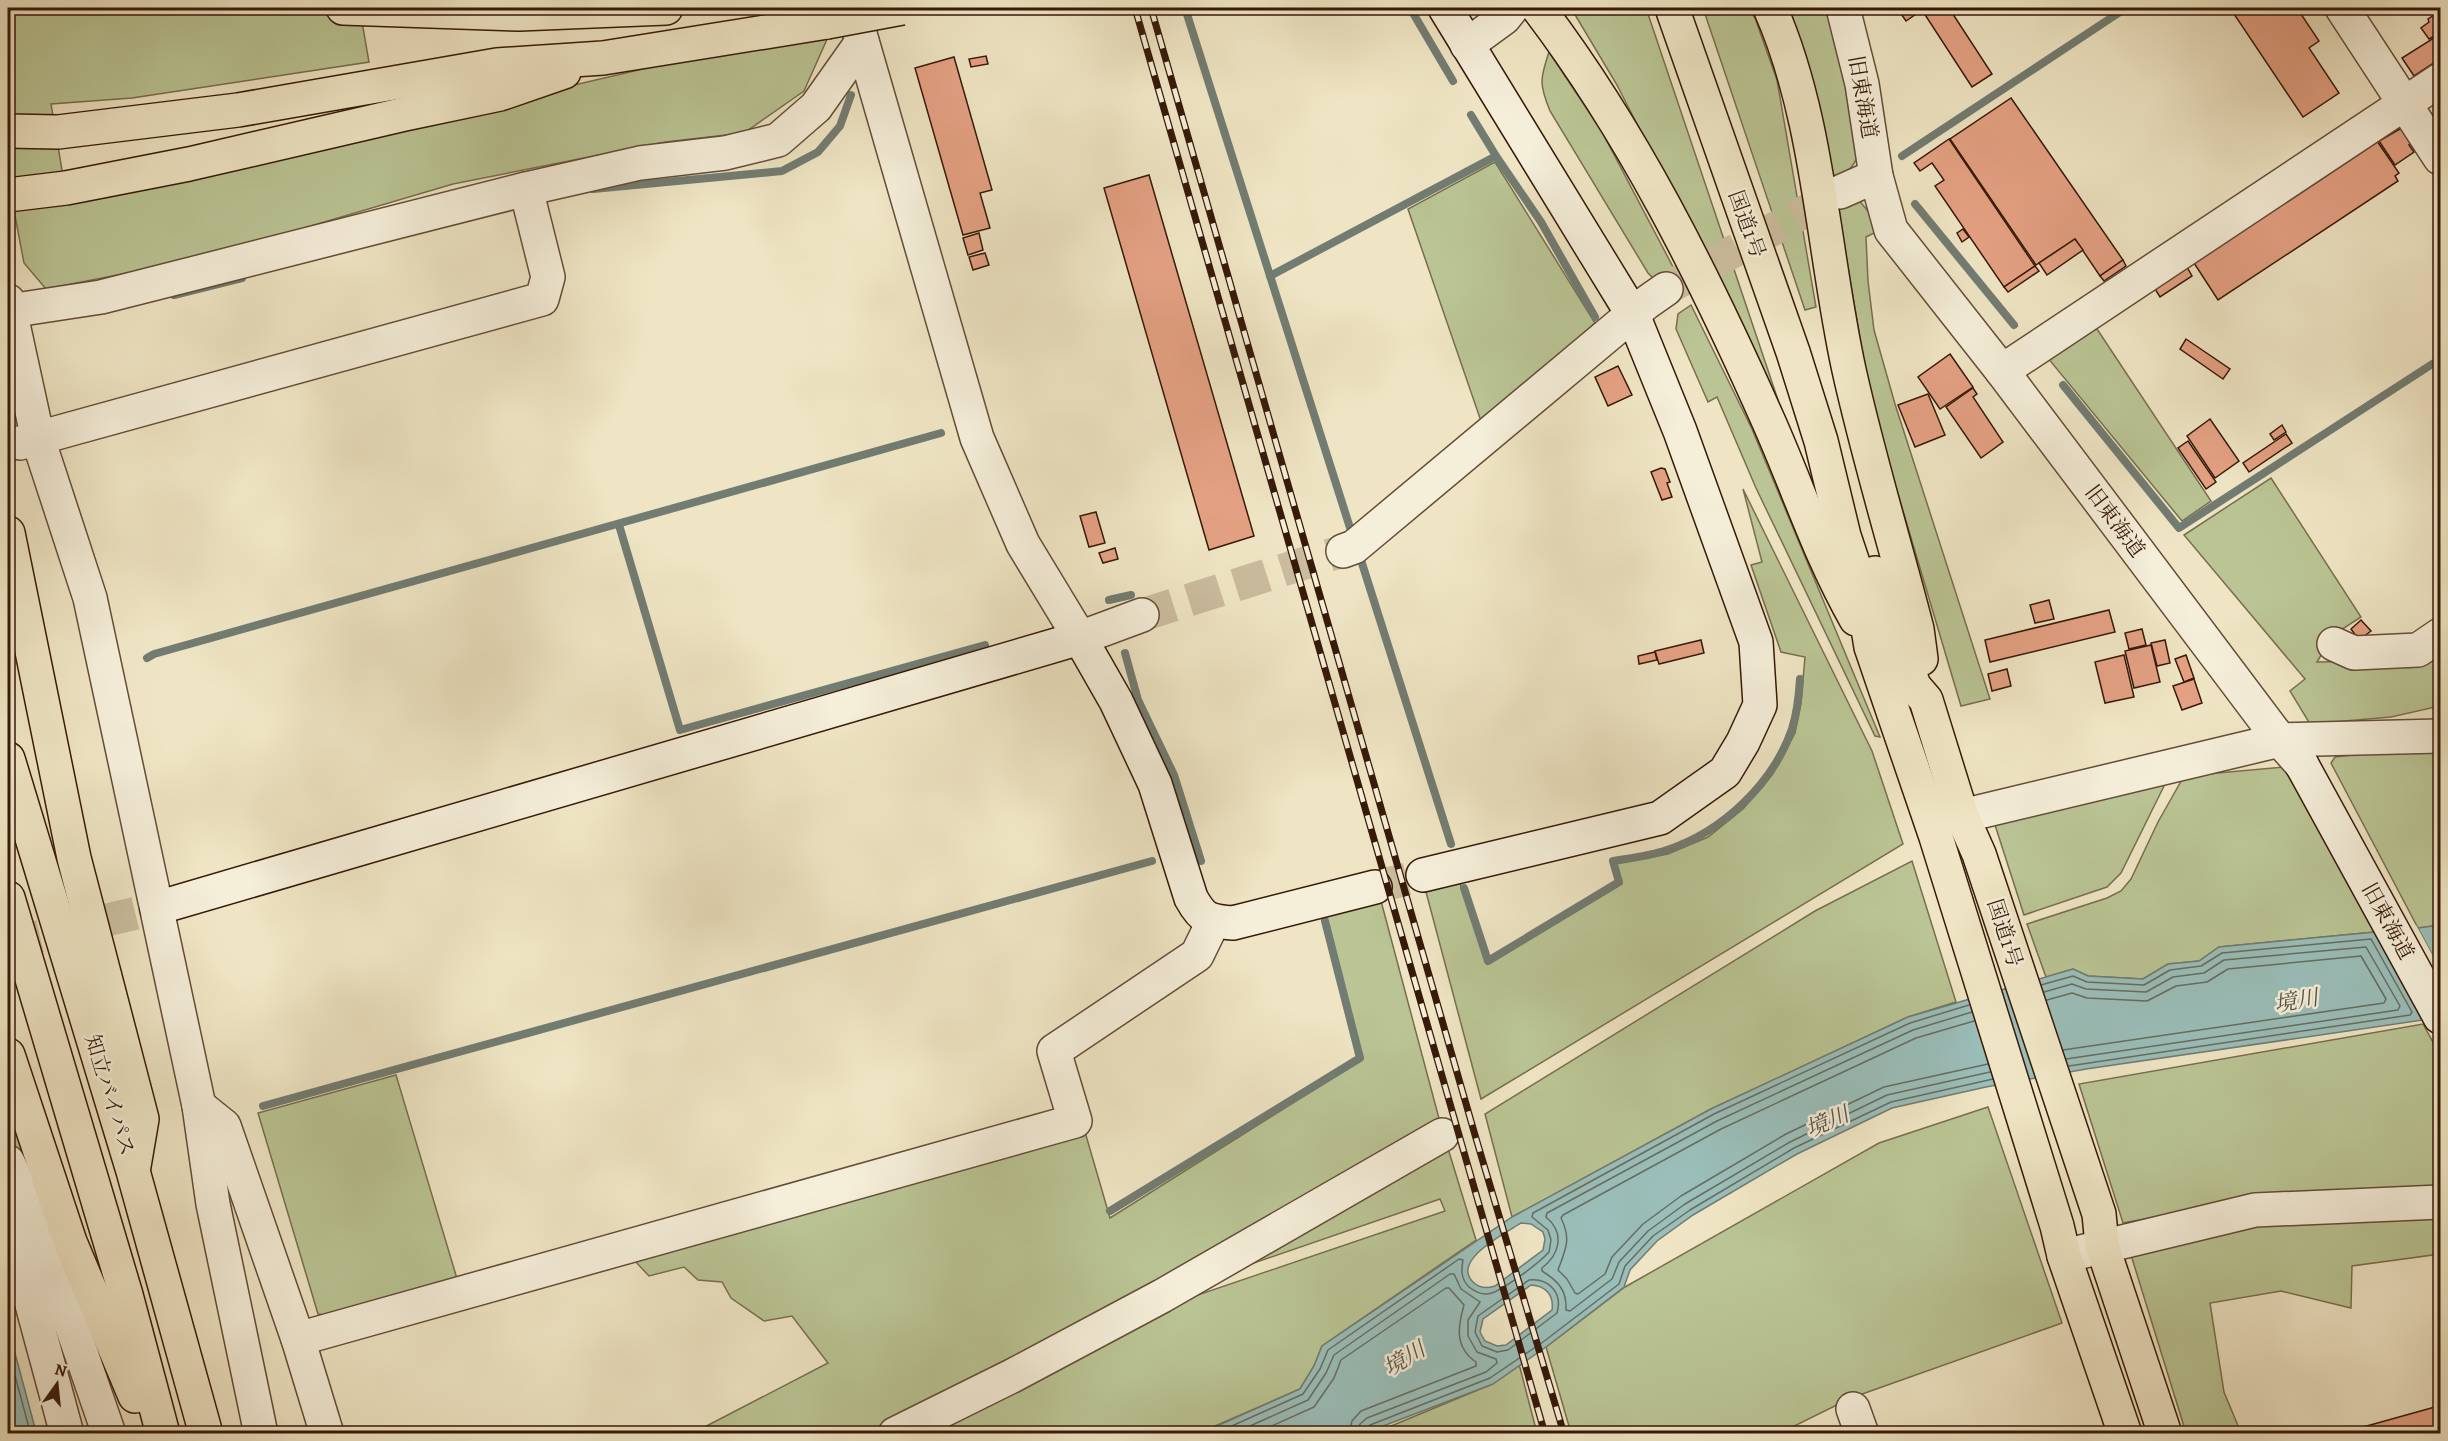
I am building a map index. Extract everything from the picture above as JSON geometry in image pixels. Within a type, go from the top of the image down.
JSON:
[{"type":"highway","points":[[343,8],[519,14],[666,8]]},
{"type":"highway","points":[[8,131],[58,132],[238,110],[497,65],[603,58],[841,15],[902,8]]},
{"type":"highway","points":[[1538,8],[1567,46],[1644,167],[1685,246],[1769,422],[1832,577],[1872,647]]},
{"type":"highway","name":"国道1号","points":[[1672,8],[1793,352],[1821,441],[1844,536],[1861,587],[1872,647],[1942,862],[2060,1241],[2124,1434]]},
{"type":"highway","points":[[1770,8],[1782,34],[1797,82],[1849,370],[1917,629],[1926,700]]},
{"type":"highway","points":[[8,195],[66,188],[189,164],[500,94],[603,58]]},
{"type":"highway","name":"国道1号","points":[[1821,441],[1861,534],[1914,686],[1926,700],[1962,816],[1979,854],[2165,1434]]},
{"type":"highway","points":[[8,532],[74,858],[142,1119],[133,1171]]},
{"type":"highway","name":"知立バイパス","points":[[8,759],[133,1171],[206,1434]]},
{"type":"highway","name":"知立バイパス","points":[[8,898],[126,1295],[163,1434]]},
{"type":"highway","points":[[8,1055],[70,1242],[151,1434]]},
{"type":"street","points":[[1423,875],[1660,818],[1725,772],[1743,742],[1760,705],[1756,642],[1680,431],[1633,315],[1445,8]]},
{"type":"street","points":[[1467,45],[1504,18],[1512,8]]},
{"type":"street","name":"旧東海道","points":[[1843,8],[1862,84],[1876,176],[1890,230],[2002,371],[2280,740],[2302,765],[2440,1017]]},
{"type":"street","points":[[2342,8],[2440,158]]},
{"type":"street","points":[[841,15],[862,42],[977,438],[1023,544],[1116,701],[1155,784],[1191,898],[1200,914],[1213,922],[1233,923],[1375,887]]},
{"type":"street","points":[[261,1434],[213,1204],[199,1106],[90,598],[29,441],[8,306],[101,297],[526,189],[640,163],[725,153],[778,140],[816,107],[862,42]]},
{"type":"street","points":[[2002,371],[2440,80]]},
{"type":"street","points":[[1840,192],[1876,176]]},
{"type":"street","points":[[29,441],[542,299],[549,277],[526,189]]},
{"type":"street","points":[[1343,551],[1354,547],[1666,289]]},
{"type":"street","points":[[156,908],[1080,638],[1142,615]]},
{"type":"street","points":[[2334,644],[2355,653],[2418,650],[2440,635]]},
{"type":"street","points":[[1962,816],[2280,740],[2440,736]]},
{"type":"street","points":[[298,1339],[1075,1121],[1054,1051],[1197,955],[1213,922]]},
{"type":"street","points":[[199,1106],[224,1126],[298,1339],[327,1434]]},
{"type":"street","points":[[895,1434],[1162,1296],[1442,1135]]},
{"type":"street","points":[[8,1164],[8,1216],[66,1434]]},
{"type":"street","points":[[8,1164],[39,1231],[109,1434]]},
{"type":"street","points":[[2060,1241],[2101,1230],[2255,1210],[2440,1202]]},
{"type":"green space","points":[[8,8],[256,8],[361,16],[369,62],[132,98],[51,104],[66,194],[284,153],[724,50],[832,28],[804,91],[744,133],[665,142],[453,184],[199,259],[46,289],[24,263],[8,179]]},
{"type":"green space","points":[[1571,8],[1646,8],[1778,400],[1617,85]]},
{"type":"green space","points":[[1703,8],[1748,8],[1755,18],[1777,80],[1816,307],[1805,310]]},
{"type":"green space","points":[[1789,8],[1829,8],[1860,137],[1854,163],[1847,172],[1834,180],[1806,56]]},
{"type":"green space","points":[[1549,52],[1601,130],[1682,284],[1677,290],[1659,284],[1648,273],[1550,111],[1542,82]]},
{"type":"green space","points":[[1495,162],[1595,323],[1482,424],[1408,209]]},
{"type":"green space","points":[[1858,199],[1872,216],[1876,232],[1866,237],[1874,330],[1895,404],[1990,699],[1961,706],[1871,403],[1837,203]]},
{"type":"green space","points":[[1691,305],[1752,429],[1880,737],[1875,736],[1756,488],[1717,397],[1708,402],[1676,329],[1678,314]]},
{"type":"green space","points":[[2093,323],[2211,501],[2182,521],[2047,357]]},
{"type":"green space","points":[[8,341],[26,424],[8,433]]},
{"type":"green space","points":[[2271,478],[2361,617],[2333,635],[2317,662],[2440,660],[2440,706],[2391,717],[2310,724],[2290,691],[2305,679],[2184,535]]},
{"type":"green space","points":[[1743,489],[1872,751],[1903,844],[1481,1099],[1426,892],[1460,883],[1487,964],[1622,884],[1616,863],[1668,854],[1708,837],[1743,809],[1772,775],[1795,733],[1801,703],[1805,657],[1781,652],[1751,565],[1762,562]]},
{"type":"green space","points":[[2440,746],[2440,925],[2418,928],[2331,763],[2335,757]]},
{"type":"green space","points":[[2284,767],[2375,932],[2219,947],[2199,961],[2168,964],[2143,979],[2088,976],[2073,969],[2046,977],[2027,924],[2107,898],[2121,891],[2131,879],[2158,822],[2184,776]]},
{"type":"green space","points":[[2169,776],[2121,873],[2107,887],[2024,915],[1995,825]]},
{"type":"green space","points":[[1912,861],[1956,1002],[1908,1017],[1711,1109],[1512,1217],[1485,1114],[1815,911]]},
{"type":"green space","points":[[1381,901],[1441,1126],[1011,1367],[878,1433],[693,1433],[828,1363],[792,1316],[764,1321],[731,1298],[722,1282],[698,1280],[684,1267],[649,1276],[633,1259],[1085,1132],[1110,1218],[1363,1059],[1326,916]]},
{"type":"green space","points":[[2423,1024],[2440,1055],[2440,1187],[2257,1198],[2123,1223],[2079,1084]]},
{"type":"green space","points":[[396,1075],[458,1282],[334,1317],[318,1314],[258,1113]]},
{"type":"green space","points":[[8,1106],[28,1160],[21,1163],[8,1141]]},
{"type":"green space","points":[[1988,1107],[2062,1323],[1851,1398],[1778,1434],[1571,1433],[1546,1347],[1625,1287],[1879,1143]]},
{"type":"green space","points":[[1446,1142],[1476,1240],[1322,1346],[1314,1366],[1300,1389],[1199,1433],[913,1434],[1145,1313],[1445,1211],[1440,1199],[1190,1285]]},
{"type":"green space","points":[[2440,1215],[2440,1254],[2352,1266],[2351,1308],[2281,1291],[2210,1303],[2224,1392],[2241,1433],[2186,1433],[2131,1255],[2267,1222]]},
{"type":"green space","points":[[1519,1364],[1537,1433],[1372,1434],[1492,1384]]},
{"type":"water","points":[[2440,925],[2440,969],[2418,928]]},
{"type":"water","name":"境川","points":[[2375,932],[2423,1020],[2086,1069],[1986,1087],[1892,1108],[1797,1154],[1693,1215],[1657,1241],[1630,1270],[1624,1287],[1546,1347],[1493,1384],[1365,1433],[1199,1434],[1300,1389],[1314,1366],[1322,1346],[1512,1217],[1711,1109],[1908,1017],[2073,969],[2088,976],[2143,979],[2168,964],[2199,961],[2219,947]],"holes":[[[1521,1223],[1531,1224],[1543,1232],[1545,1239],[1543,1250],[1495,1286],[1483,1287],[1475,1284],[1468,1274],[1469,1265],[1475,1256],[1493,1240]],[[1531,1285],[1541,1287],[1548,1292],[1552,1300],[1552,1310],[1506,1345],[1497,1346],[1485,1341],[1480,1332],[1483,1319]]]},
{"type":"water","points":[[8,1327],[35,1428],[27,1433],[8,1433]]},
{"type":"pier","points":[[2416,925],[2440,969],[2440,972],[2415,929]]},
{"type":"building","points":[[1897,8],[1949,8],[1992,74],[1972,87],[1922,10],[1906,21]]},
{"type":"building","points":[[2230,8],[2297,8],[2319,41],[2309,48],[2339,93],[2303,117]]},
{"type":"building","points":[[2440,11],[2440,33],[2429,39],[2421,28],[2429,22],[2428,19]]},
{"type":"building","points":[[2440,34],[2440,59],[2414,76],[2402,58]]},
{"type":"building","points":[[986,56],[988,64],[971,67],[969,59]]},
{"type":"building","points":[[954,57],[992,190],[980,193],[990,228],[963,235],[915,68]]},
{"type":"building","points":[[2011,98],[2123,260],[2100,276],[2075,239],[2036,265],[1950,139]]},
{"type":"building","points":[[2405,126],[2414,141],[2409,145],[2414,152],[2395,165],[2379,141]]},
{"type":"building","points":[[1949,139],[2035,266],[2004,287],[1935,186],[1944,180],[1932,163],[1920,171],[1914,163]]},
{"type":"building","points":[[2377,141],[2399,173],[2395,176],[2398,181],[2218,300],[2194,263]]},
{"type":"building","points":[[1149,175],[1254,536],[1209,550],[1104,188]]},
{"type":"building","points":[[1963,229],[1969,237],[1962,242],[1957,233]]},
{"type":"building","points":[[979,233],[983,250],[968,255],[963,238]]},
{"type":"building","points":[[2075,239],[2083,250],[2047,275],[2039,263]]},
{"type":"building","points":[[985,253],[989,265],[973,270],[969,257]]},
{"type":"building","points":[[2123,260],[2126,266],[2104,281],[2100,276]]},
{"type":"building","points":[[2035,266],[2039,271],[2008,292],[2004,287]]},
{"type":"building","points":[[2187,267],[2192,276],[2160,297],[2155,289]]},
{"type":"building","points":[[2186,339],[2230,369],[2223,379],[2180,349]]},
{"type":"building","points":[[1950,354],[1973,387],[1940,409],[1918,377]]},
{"type":"building","points":[[1618,366],[1632,395],[1608,406],[1595,377]]},
{"type":"building","points":[[1973,388],[1977,394],[1973,397],[2003,442],[1981,458],[1946,407]]},
{"type":"building","points":[[1928,394],[1945,435],[1915,447],[1898,405]]},
{"type":"building","points":[[2210,419],[2239,461],[2215,478],[2187,436]]},
{"type":"building","points":[[2282,425],[2286,432],[2274,440],[2270,434]]},
{"type":"building","points":[[2286,434],[2292,443],[2249,472],[2243,463]]},
{"type":"building","points":[[2188,441],[2216,482],[2206,489],[2178,448]]},
{"type":"building","points":[[1661,468],[1665,469],[1670,482],[1667,483],[1672,497],[1662,500],[1651,472]]},
{"type":"building","points":[[1096,512],[1105,543],[1089,547],[1080,516]]},
{"type":"building","points":[[1115,548],[1118,559],[1103,563],[1099,553]]},
{"type":"building","points":[[2049,600],[2054,619],[2035,623],[2030,605]]},
{"type":"building","points":[[2109,610],[2115,632],[1990,662],[1985,640]]},
{"type":"building","points":[[2361,620],[2371,631],[2359,640],[2351,629]]},
{"type":"building","points":[[2142,629],[2146,645],[2129,649],[2125,633]]},
{"type":"building","points":[[1701,640],[1704,653],[1659,664],[1655,651]]},
{"type":"building","points":[[2165,640],[2170,663],[2157,666],[2151,643]]},
{"type":"building","points":[[2151,645],[2160,682],[2134,688],[2125,651]]},
{"type":"building","points":[[1655,652],[1657,660],[1639,664],[1638,656]]},
{"type":"building","points":[[2124,655],[2134,697],[2105,703],[2095,662]]},
{"type":"building","points":[[2186,655],[2194,678],[2184,682],[2175,659]]},
{"type":"building","points":[[2007,669],[2011,686],[1992,691],[1988,674]]},
{"type":"building","points":[[2194,679],[2202,703],[2182,710],[2173,686]]},
{"type":"building","points":[[2435,1407],[2440,1434],[2338,1434]]},
{"type":"waterway","points":[[1185,8],[1352,534]]},
{"type":"waterway","points":[[1410,8],[1453,81]]},
{"type":"waterway","points":[[1902,156],[2126,8]]},
{"type":"waterway","points":[[593,189],[782,171],[818,152],[840,126],[851,95]]},
{"type":"waterway","points":[[1471,115],[1496,156]]},
{"type":"waterway","points":[[1270,276],[1496,156],[1541,222],[1595,317]]},
{"type":"waterway","points":[[1915,204],[2014,325]]},
{"type":"waterway","points":[[174,295],[242,278]]},
{"type":"waterway","points":[[2063,385],[2179,528],[2440,359]]},
{"type":"waterway","points":[[147,658],[154,654],[941,433]]},
{"type":"waterway","points":[[619,525],[680,730],[985,645]]},
{"type":"waterway","points":[[1363,554],[1360,557],[1451,844]]},
{"type":"waterway","points":[[1109,600],[1131,595]]},
{"type":"waterway","points":[[1125,653],[1138,700],[1174,775],[1201,861]]},
{"type":"waterway","points":[[1464,888],[1488,961],[1619,882],[1613,861],[1661,852],[1707,831],[1743,803],[1772,769],[1792,729],[1798,704],[1800,679]]},
{"type":"waterway","points":[[263,1106],[1152,861]]},
{"type":"waterway","points":[[1110,1211],[1360,1058],[1325,921]]},
{"type":"tunnel","points":[[1666,289],[1840,192]]},
{"type":"tunnel","points":[[1142,615],[1343,551]]},
{"type":"tunnel","points":[[1375,887],[1423,875]]},
{"type":"tunnel","points":[[8,944],[157,908]]},
{"type":"railway","points":[[1135,8],[1545,1434]]},
{"type":"railway","points":[[1151,8],[1475,1135],[1564,1434]]}]
